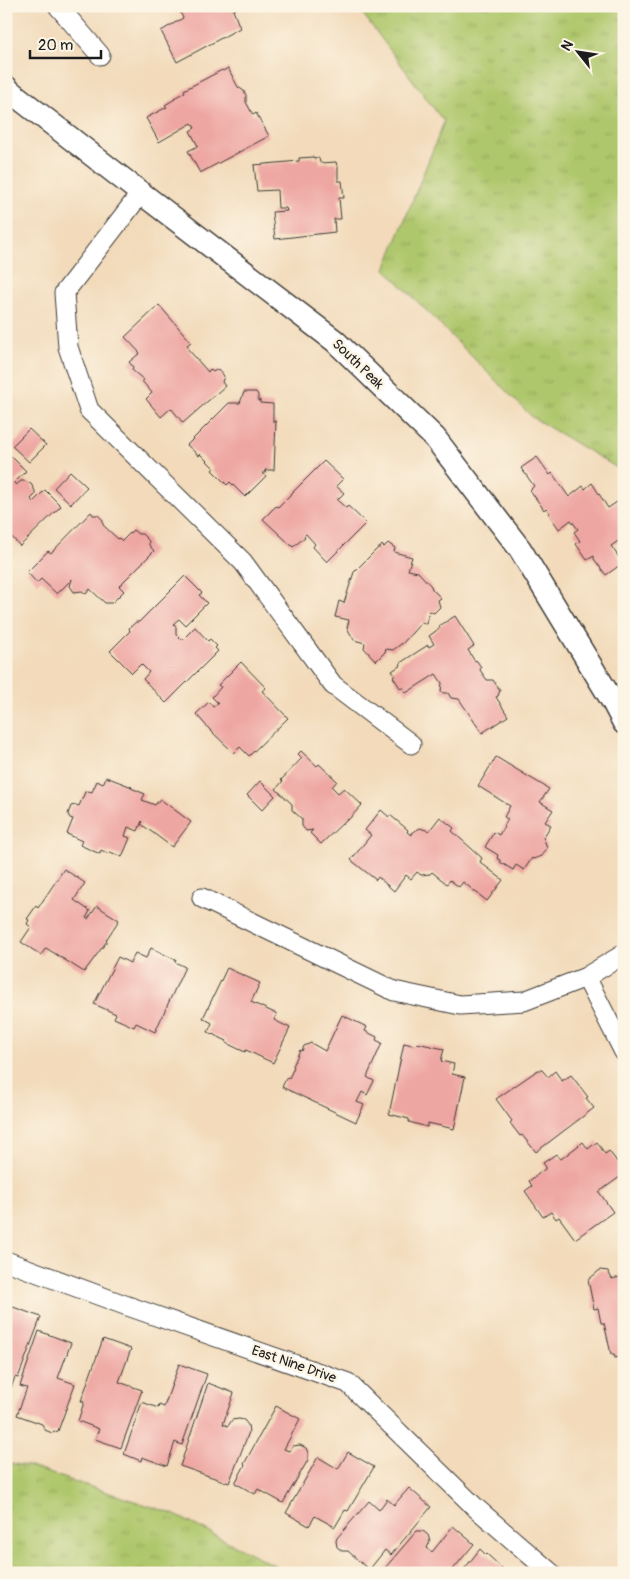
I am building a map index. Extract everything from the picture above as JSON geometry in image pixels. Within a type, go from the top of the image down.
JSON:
[{"type":"street","points":[[58,6],[100,55]]},
{"type":"street","name":"South Peak","points":[[6,87],[335,341],[435,438],[520,549],[624,723]]},
{"type":"street","points":[[141,193],[64,293],[68,347],[89,410],[243,562],[333,685],[411,744]]},
{"type":"street","points":[[202,898],[394,991],[460,1005],[524,1001],[586,977],[624,954]]},
{"type":"street","points":[[586,977],[624,1052]]},
{"type":"street","name":"East Nine Drive","points":[[6,1261],[122,1304],[348,1383],[476,1508],[552,1573]]},
{"type":"green space","points":[[357,6],[624,6],[624,472],[532,417],[385,269],[444,122]]},
{"type":"green space","points":[[6,1463],[27,1466],[171,1513],[290,1573],[6,1573]]},
{"type":"building","points":[[177,6],[235,6],[236,9],[233,10],[240,28],[177,62],[161,31],[183,18]]},
{"type":"building","points":[[228,68],[238,87],[244,91],[246,102],[253,115],[256,113],[269,136],[200,173],[188,151],[198,146],[190,131],[195,128],[192,123],[159,142],[146,118],[167,107],[165,105],[185,92],[184,90]]},
{"type":"building","points":[[314,157],[314,159],[319,158],[320,163],[336,162],[338,166],[338,181],[342,181],[344,198],[339,198],[341,219],[334,219],[335,232],[275,239],[272,212],[287,211],[286,208],[278,208],[277,190],[257,191],[254,165],[299,161],[299,158]]},
{"type":"building","points":[[159,305],[191,342],[187,345],[189,347],[187,348],[208,372],[210,369],[213,372],[216,370],[220,371],[224,376],[222,382],[225,386],[183,423],[171,408],[161,417],[146,399],[152,393],[142,381],[144,380],[132,370],[133,367],[129,362],[140,353],[125,337]]},
{"type":"building","points":[[244,392],[256,392],[260,403],[273,404],[273,422],[276,421],[274,470],[265,470],[266,473],[262,473],[266,476],[245,497],[230,482],[227,485],[200,454],[199,456],[187,445],[229,403],[240,403]]},
{"type":"building","points":[[29,429],[46,445],[29,462],[12,446]]},
{"type":"building","points":[[6,451],[26,471],[14,483],[16,485],[21,481],[25,481],[31,484],[35,491],[35,495],[31,499],[33,502],[45,490],[61,506],[20,546],[9,534],[6,536]]},
{"type":"building","points":[[537,457],[550,475],[552,473],[569,497],[583,486],[585,489],[592,483],[608,508],[617,502],[624,503],[624,537],[611,546],[623,563],[606,575],[594,559],[594,556],[587,560],[576,544],[580,541],[574,532],[578,529],[571,520],[559,529],[548,513],[550,513],[546,508],[544,510],[530,490],[534,486],[521,468]]},
{"type":"building","points":[[324,461],[343,479],[336,486],[344,493],[337,500],[346,508],[348,506],[366,523],[327,562],[313,547],[315,544],[306,534],[293,547],[263,519],[276,506],[278,507]]},
{"type":"building","points":[[70,471],[87,487],[71,504],[54,488]]},
{"type":"building","points":[[91,512],[103,520],[103,525],[118,539],[122,541],[133,530],[138,534],[142,534],[149,541],[149,545],[154,551],[119,586],[124,591],[112,603],[105,603],[90,589],[86,594],[82,591],[74,592],[70,586],[72,579],[57,594],[41,579],[37,583],[27,572],[48,551],[51,553]]},
{"type":"building","points":[[388,543],[395,548],[394,552],[412,557],[408,570],[418,572],[441,598],[438,600],[440,607],[434,613],[429,611],[426,624],[421,623],[402,644],[393,650],[386,649],[376,661],[364,648],[365,643],[354,640],[347,628],[349,620],[335,617],[339,601],[344,603],[354,572],[378,548],[382,545],[384,547]]},
{"type":"building","points":[[185,576],[202,593],[199,595],[207,603],[185,625],[179,619],[173,624],[176,627],[176,634],[182,640],[195,627],[208,641],[210,639],[217,646],[215,648],[218,651],[166,703],[143,679],[149,672],[141,664],[132,673],[110,651],[130,631],[129,628],[136,622],[139,622]]},
{"type":"building","points":[[455,616],[474,646],[468,650],[481,667],[480,670],[487,680],[493,680],[500,690],[496,697],[508,716],[482,733],[459,699],[451,698],[448,693],[441,691],[442,683],[436,674],[406,693],[393,677],[395,675],[392,671],[401,665],[400,663],[428,645],[429,647],[434,644],[429,636],[440,628],[439,626]]},
{"type":"building","points":[[241,662],[266,688],[262,691],[288,718],[249,756],[240,747],[234,753],[196,714],[209,702],[213,707],[218,703],[212,697],[221,687],[218,685]]},
{"type":"building","points":[[301,751],[317,766],[319,764],[337,781],[332,787],[338,793],[344,788],[362,805],[321,844],[310,833],[313,830],[306,831],[302,826],[302,819],[292,810],[292,804],[276,789],[283,781],[281,780],[302,758],[298,754]]},
{"type":"building","points":[[496,757],[549,789],[540,802],[553,810],[545,822],[551,825],[543,838],[547,848],[542,856],[532,858],[524,870],[516,865],[513,870],[500,862],[497,858],[498,855],[485,847],[494,832],[499,835],[508,819],[504,817],[510,806],[478,786]]},
{"type":"building","points":[[106,777],[145,794],[142,800],[155,805],[160,799],[191,822],[172,847],[141,824],[142,821],[138,831],[128,827],[125,836],[130,838],[122,857],[101,850],[100,854],[80,845],[82,841],[67,834],[73,819],[68,814],[71,806],[79,806],[85,792],[92,792],[97,781],[103,784]]},
{"type":"building","points":[[260,781],[275,796],[262,810],[247,795]]},
{"type":"building","points":[[381,810],[408,830],[407,832],[411,835],[411,833],[420,828],[429,831],[440,817],[454,828],[452,831],[482,858],[480,862],[503,880],[487,901],[463,882],[459,887],[450,880],[447,884],[432,872],[421,875],[417,872],[411,879],[406,875],[394,891],[378,877],[376,880],[351,860],[371,835],[365,830]]},
{"type":"building","points":[[64,869],[85,883],[74,900],[90,911],[86,918],[88,919],[97,906],[119,920],[107,941],[84,972],[46,948],[41,955],[21,942],[31,927],[27,924],[29,920],[27,919],[36,906],[38,908]]},
{"type":"building","points":[[151,948],[176,960],[175,962],[185,967],[155,1032],[136,1023],[134,1027],[114,1018],[116,1014],[94,1004],[118,957],[130,963],[135,953],[146,958]]},
{"type":"building","points":[[227,968],[260,983],[251,1002],[277,1014],[274,1020],[290,1028],[273,1063],[226,1043],[227,1041],[208,1032],[212,1023],[203,1018]]},
{"type":"building","points":[[342,1015],[367,1027],[365,1031],[377,1037],[376,1040],[382,1043],[367,1077],[374,1081],[367,1095],[362,1092],[357,1102],[364,1105],[356,1122],[282,1087],[287,1077],[289,1078],[300,1050],[302,1051],[304,1046],[311,1043],[325,1051]]},
{"type":"building","points":[[404,1043],[416,1046],[417,1043],[444,1049],[441,1061],[454,1064],[452,1074],[465,1077],[454,1129],[428,1123],[427,1127],[409,1122],[409,1119],[389,1114]]},
{"type":"building","points":[[538,1070],[542,1070],[548,1077],[555,1071],[562,1081],[571,1075],[594,1108],[536,1152],[510,1123],[512,1121],[496,1099]]},
{"type":"building","points":[[583,1142],[588,1149],[597,1142],[605,1154],[609,1151],[624,1171],[624,1174],[599,1192],[613,1212],[575,1239],[559,1217],[556,1219],[551,1212],[543,1217],[525,1191],[532,1186],[529,1181],[545,1169],[546,1167],[543,1163],[556,1154],[561,1159]]},
{"type":"building","points":[[600,1270],[608,1271],[612,1279],[624,1274],[624,1356],[615,1358],[614,1354],[611,1354],[604,1323],[601,1323],[598,1308],[594,1309],[588,1280]]},
{"type":"building","points":[[13,1307],[41,1317],[18,1378],[15,1377],[9,1394],[6,1393],[6,1325]]},
{"type":"building","points":[[39,1331],[71,1343],[58,1378],[75,1384],[58,1431],[52,1433],[45,1430],[42,1424],[17,1415],[27,1388],[20,1386]]},
{"type":"building","points":[[103,1339],[131,1349],[119,1382],[142,1390],[121,1448],[95,1439],[99,1429],[78,1421],[84,1402],[81,1401]]},
{"type":"building","points":[[179,1364],[207,1374],[182,1445],[175,1442],[167,1466],[142,1457],[141,1461],[124,1454],[142,1402],[158,1408],[159,1405],[164,1407]]},
{"type":"building","points":[[208,1383],[234,1393],[223,1424],[228,1426],[232,1420],[239,1419],[244,1420],[248,1425],[249,1432],[229,1483],[180,1466]]},
{"type":"building","points":[[276,1406],[300,1419],[284,1449],[289,1451],[293,1446],[300,1445],[306,1448],[308,1453],[308,1460],[283,1503],[258,1489],[255,1494],[235,1483]]},
{"type":"building","points":[[348,1452],[374,1467],[348,1511],[345,1510],[335,1527],[315,1516],[309,1526],[286,1513],[318,1457],[338,1469]]},
{"type":"building","points":[[409,1488],[431,1507],[391,1555],[385,1550],[369,1570],[348,1551],[342,1551],[337,1547],[337,1538],[369,1501],[379,1510],[387,1499],[394,1505]]},
{"type":"building","points":[[453,1526],[474,1544],[450,1573],[390,1573],[385,1568],[417,1531],[423,1531],[428,1535],[430,1541],[427,1548],[432,1552]]},
{"type":"building","points":[[480,1549],[503,1569],[500,1573],[461,1573]]}]
